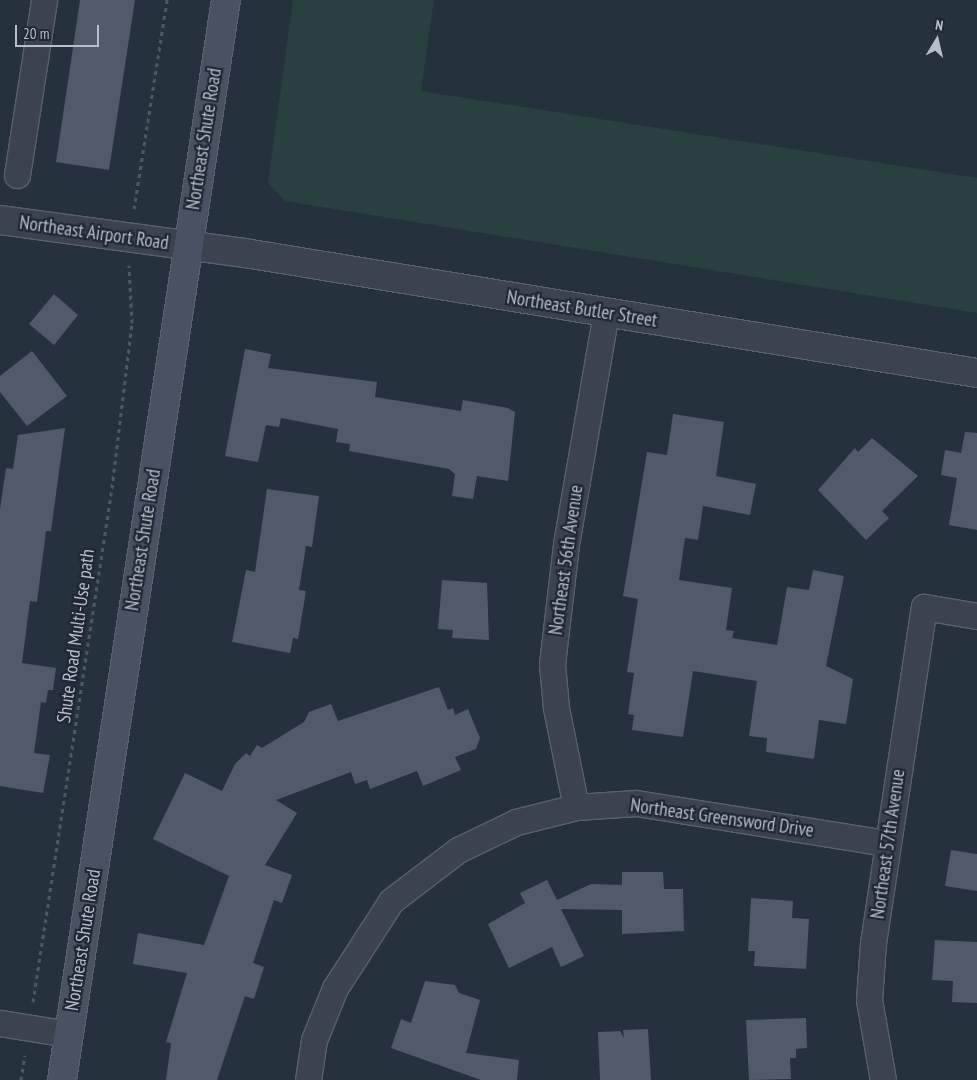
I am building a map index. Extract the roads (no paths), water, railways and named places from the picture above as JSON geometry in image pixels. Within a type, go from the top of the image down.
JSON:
[{"type":"main road","name":"Northeast Shute Road","points":[[62,1080],[187,245],[226,0]]},
{"type":"street","points":[[18,175],[44,0]]},
{"type":"street","name":"Northeast Airport Road","points":[[0,220],[187,245]]},
{"type":"street","name":"Northeast Butler Street","points":[[187,245],[977,373]]},
{"type":"street","name":"Northeast 56th Avenue","points":[[576,807],[556,708],[552,664],[566,544],[606,313]]},
{"type":"street","name":"Northeast 57th Avenue","points":[[883,1080],[869,1000],[887,843],[924,607],[977,616]]},
{"type":"street","name":"Northeast Greensword Drive","points":[[308,1080],[314,1040],[335,988],[391,901],[458,850],[516,822],[576,807],[636,803],[887,843]]},
{"type":"street","points":[[0,1024],[69,1034]]}]
